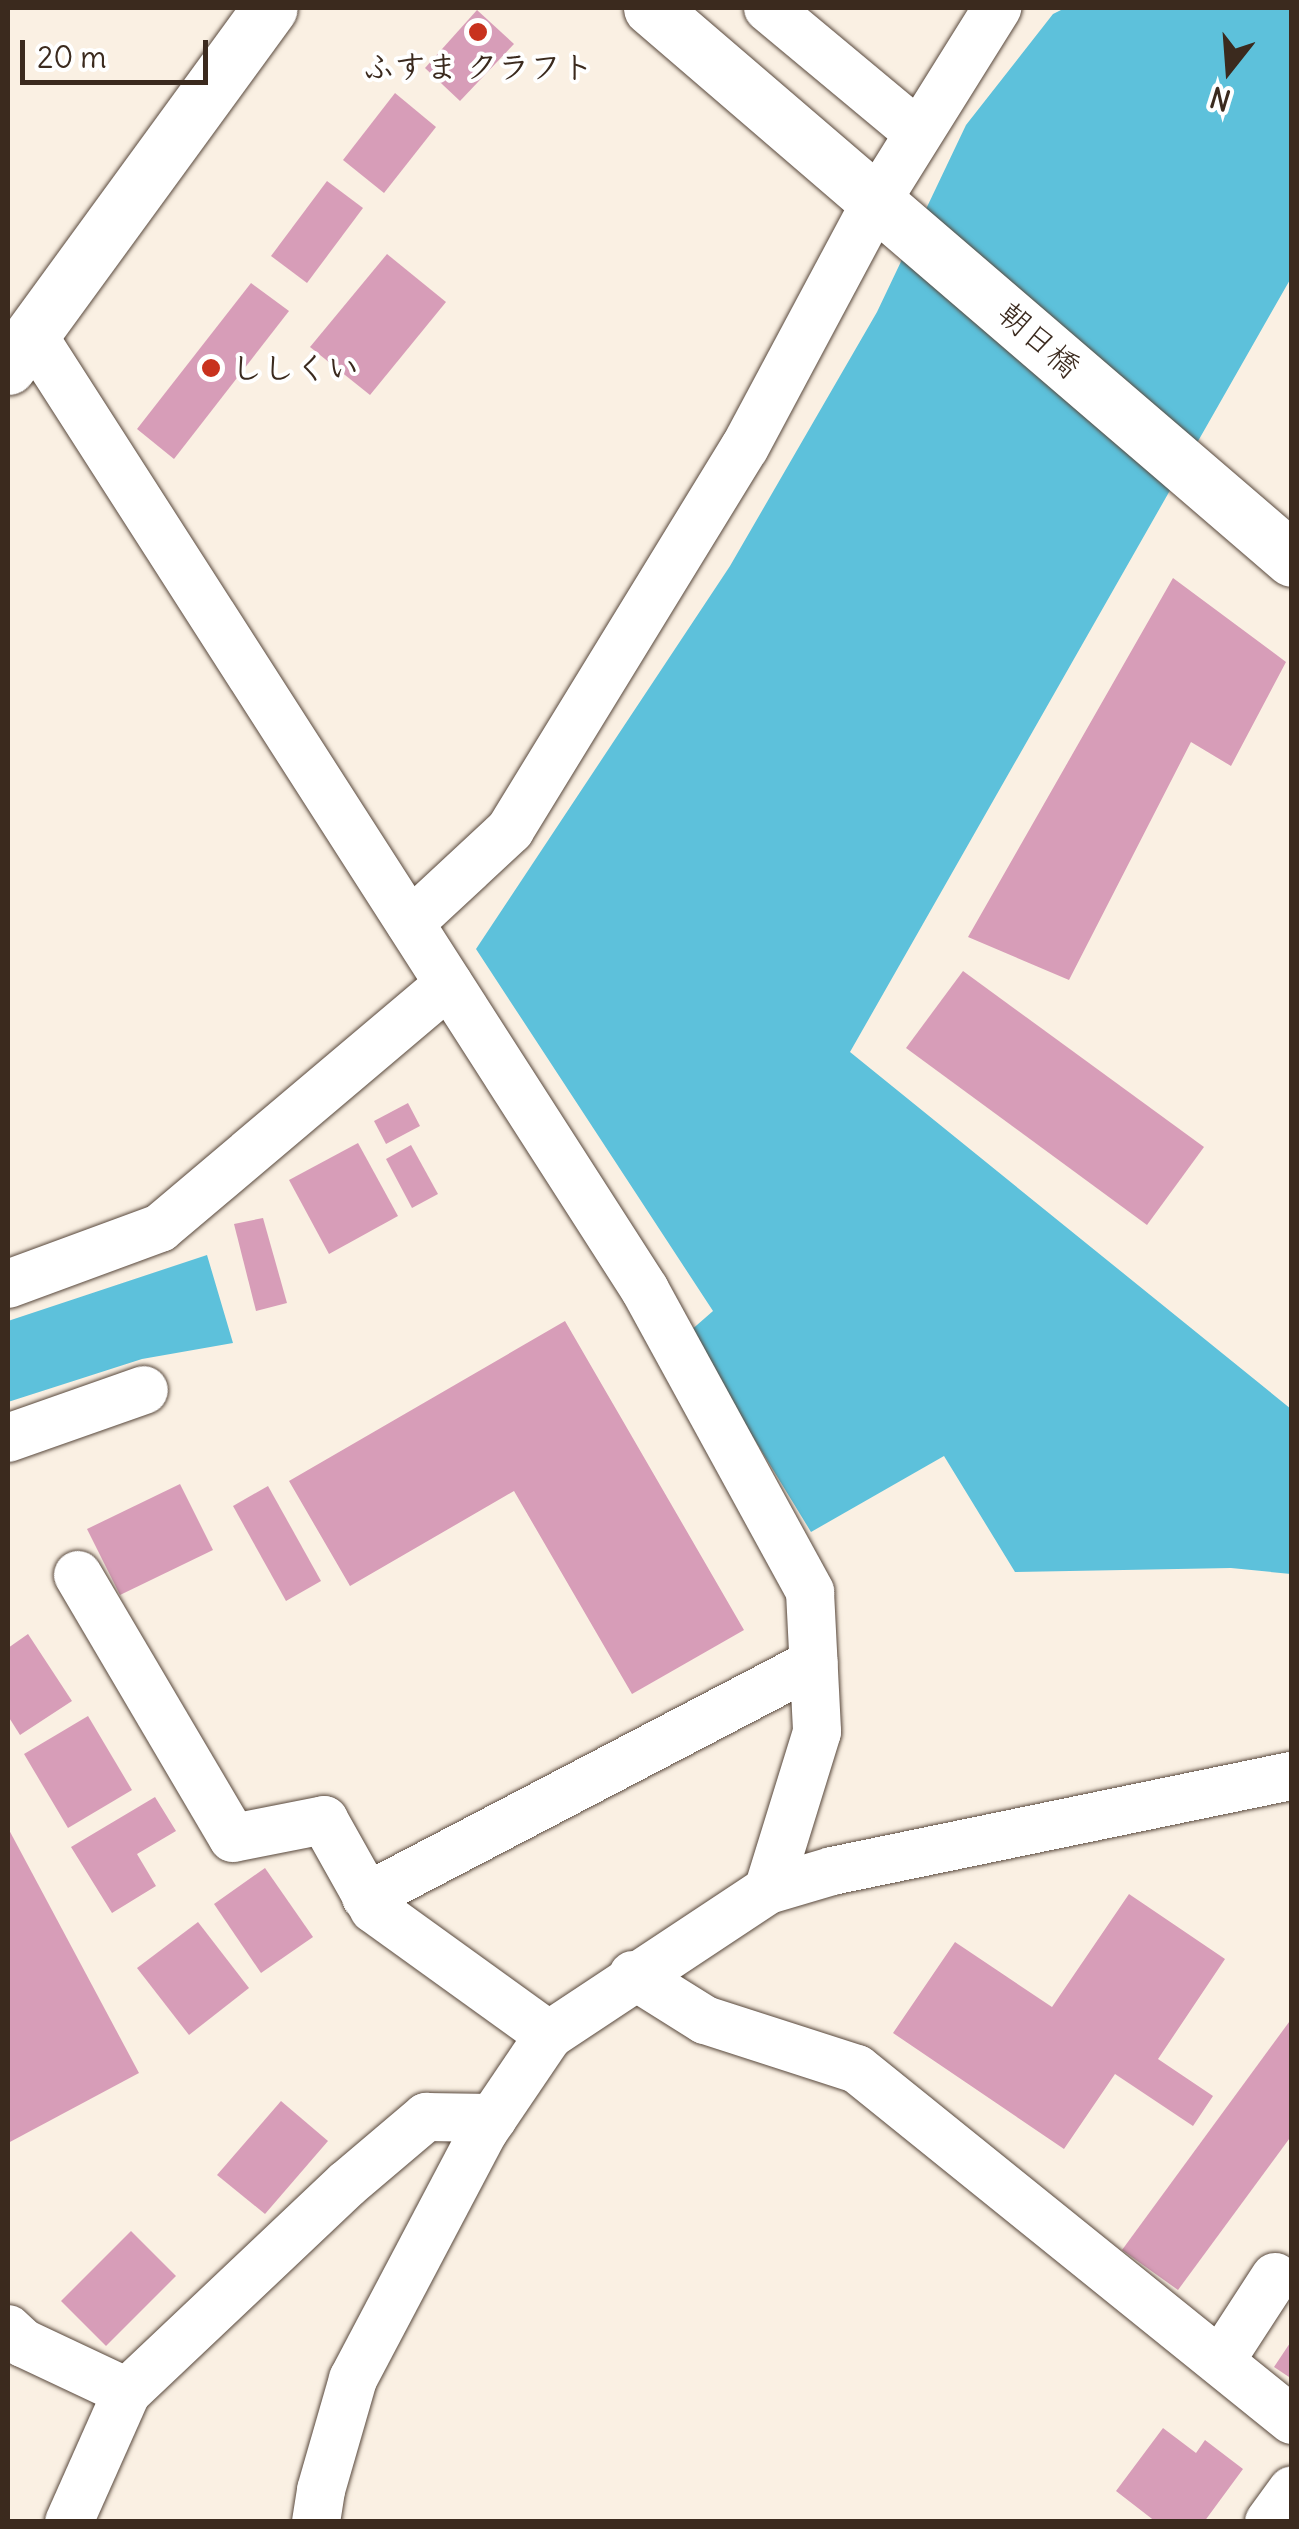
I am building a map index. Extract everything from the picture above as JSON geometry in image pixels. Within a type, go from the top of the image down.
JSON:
[{"type":"street","points":[[270,8],[15,352],[410,923],[645,1290],[810,1592],[817,1732],[768,1890]]},
{"type":"street","name":"朝日橋","points":[[652,8],[1292,559]]},
{"type":"street","points":[[768,8],[918,133]]},
{"type":"street","points":[[410,923],[510,830],[745,446],[876,202],[996,8]]},
{"type":"street","points":[[8,1284],[160,1228],[449,984]]},
{"type":"street","points":[[8,1438],[144,1390]]},
{"type":"street","points":[[78,1575],[233,1838],[324,1820],[374,1909],[549,2034]]},
{"type":"street","points":[[366,1897],[814,1663]]},
{"type":"street","points":[[316,2522],[321,2490],[353,2379],[493,2118],[549,2034],[634,1974],[768,1890],[832,1872],[1292,1776]]},
{"type":"street","points":[[634,1974],[705,2020],[857,2069],[1292,2420]]},
{"type":"street","points":[[69,2522],[126,2392],[347,2184],[426,2118],[493,2118]]},
{"type":"street","points":[[1221,2360],[1275,2277]]},
{"type":"street","points":[[8,2329],[23,2344],[126,2392]]},
{"type":"street","points":[[1269,2522],[1292,2490]]},
{"type":"water","points":[[1065,8],[1291,8],[1291,278],[850,1052],[1291,1409],[1291,1574],[1231,1568],[1015,1572],[944,1456],[811,1532],[689,1332],[713,1311],[476,949],[730,566],[877,312],[966,125],[1053,14]]},
{"type":"water","points":[[207,1255],[233,1343],[142,1359],[8,1402],[8,1321]]},
{"type":"building","points":[[477,10],[514,44],[460,101],[425,68]]},
{"type":"building","points":[[395,93],[436,127],[384,193],[343,160]]},
{"type":"building","points":[[327,181],[363,208],[307,283],[271,256]]},
{"type":"building","points":[[387,254],[446,302],[370,395],[310,347]]},
{"type":"building","points":[[251,283],[289,311],[174,459],[137,429]]},
{"type":"building","points":[[1173,578],[1286,662],[1231,766],[1191,742],[1069,980],[968,937]]},
{"type":"building","points":[[963,971],[1204,1147],[1147,1225],[906,1048]]},
{"type":"building","points":[[408,1103],[420,1126],[386,1144],[374,1121]]},
{"type":"building","points":[[358,1143],[398,1216],[329,1254],[289,1180]]},
{"type":"building","points":[[411,1145],[438,1194],[412,1208],[386,1159]]},
{"type":"building","points":[[263,1218],[287,1303],[256,1311],[234,1224]]},
{"type":"building","points":[[565,1321],[744,1630],[632,1694],[514,1491],[350,1586],[289,1481]]},
{"type":"building","points":[[180,1484],[213,1550],[120,1595],[87,1529]]},
{"type":"building","points":[[268,1486],[321,1581],[286,1601],[233,1506]]},
{"type":"building","points":[[28,1634],[72,1701],[20,1735],[8,1716],[8,1648]]},
{"type":"building","points":[[88,1716],[132,1790],[68,1828],[24,1754]]},
{"type":"building","points":[[155,1797],[176,1831],[137,1854],[156,1886],[112,1913],[71,1847]]},
{"type":"building","points":[[8,1828],[139,2073],[8,2143]]},
{"type":"building","points":[[265,1868],[313,1937],[261,1973],[214,1904]]},
{"type":"building","points":[[1129,1894],[1225,1959],[1158,2059],[1213,2096],[1193,2126],[1115,2074],[1064,2149],[893,2033],[955,1942],[1052,2007]]},
{"type":"building","points":[[198,1922],[249,1988],[189,2035],[137,1968]]},
{"type":"building","points":[[1292,2018],[1292,2135],[1178,2290],[1122,2250]]},
{"type":"building","points":[[281,2101],[328,2141],[265,2214],[217,2175]]},
{"type":"building","points":[[131,2231],[176,2276],[106,2346],[61,2301]]},
{"type":"building","points":[[1292,2340],[1292,2379],[1274,2367]]},
{"type":"building","points":[[1163,2428],[1196,2453],[1205,2440],[1243,2469],[1204,2522],[1156,2522],[1116,2491]]},
{"type":"place","name":"ふすま クラフト","points":[[478,32]]},
{"type":"place","name":"ししくい","points":[[211,368]]}]
